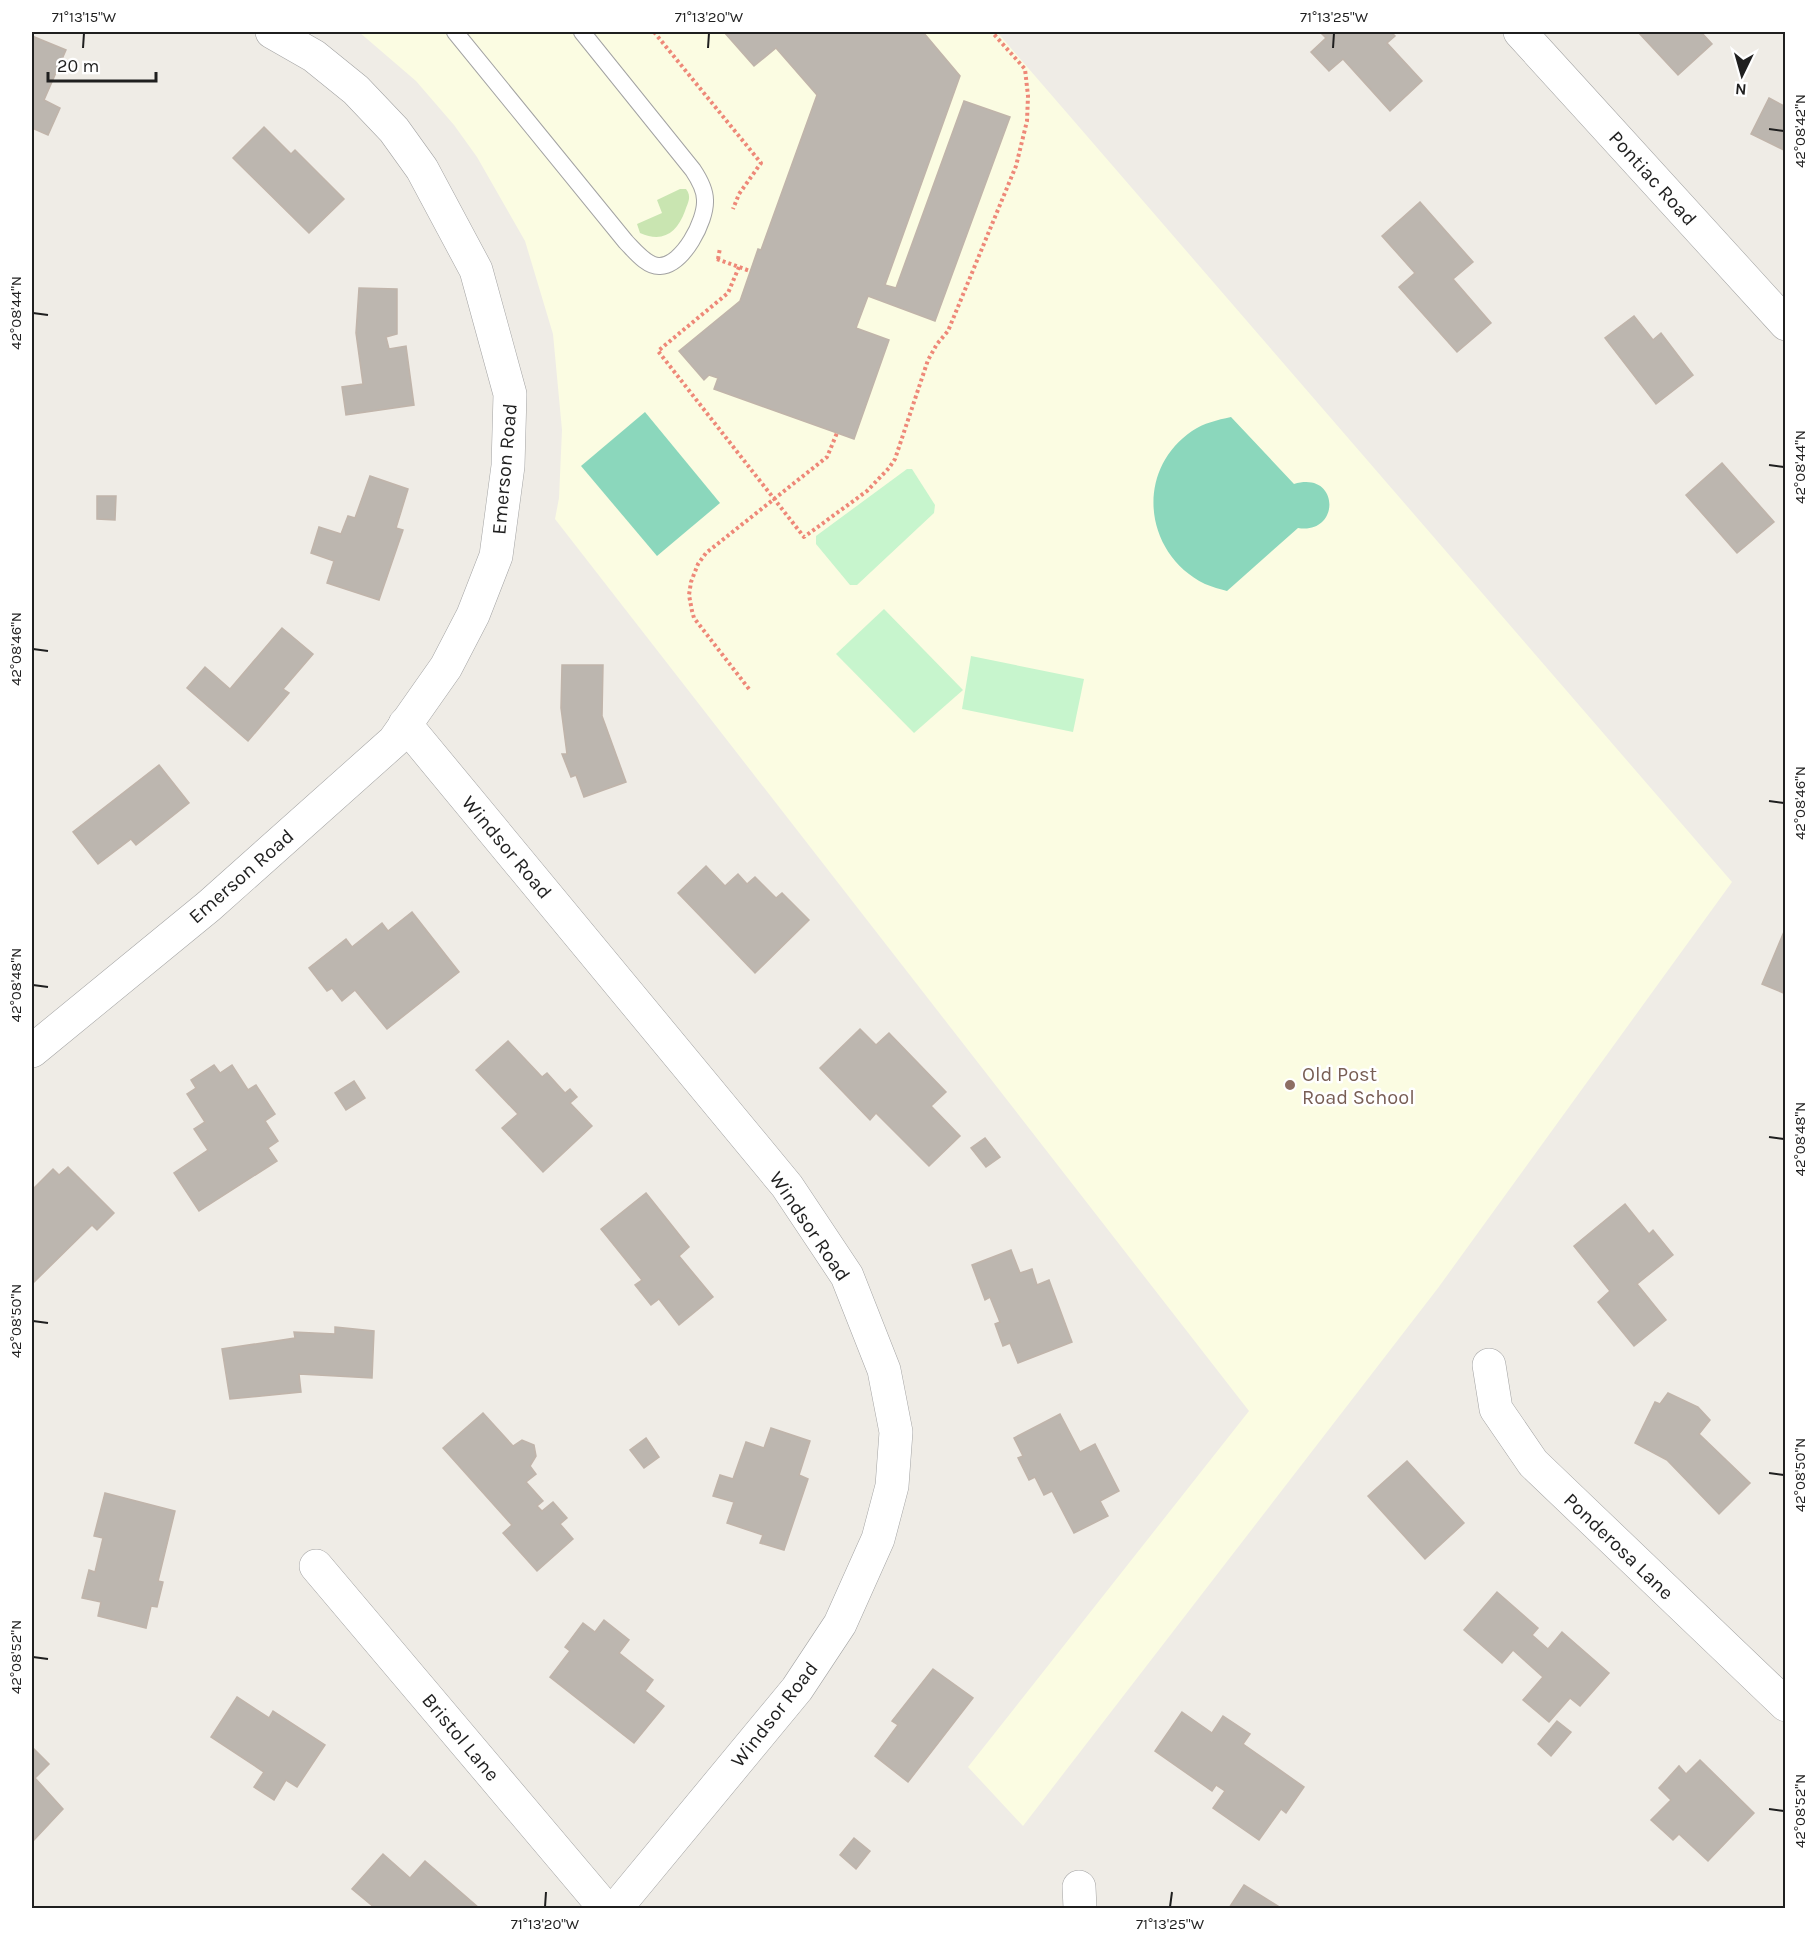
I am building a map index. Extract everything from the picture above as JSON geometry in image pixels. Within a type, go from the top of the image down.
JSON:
[{"type":"street","name":"Emerson Road","points":[[32,1051],[209,906],[394,741],[446,667],[473,615],[496,556],[508,466],[510,394],[476,270],[422,169],[393,130],[356,90],[314,56],[272,32]]},
{"type":"street","name":"Pontiac Road","points":[[1520,32],[1785,324]]},
{"type":"street","name":"Windsor Road","points":[[405,724],[787,1186],[847,1276],[884,1370],[896,1432],[892,1486],[878,1539],[840,1624],[797,1689],[616,1908]]},
{"type":"street","name":"Ponderosa Lane","points":[[1489,1365],[1496,1409],[1533,1463],[1785,1706]]},
{"type":"street","name":"Bristol Lane","points":[[316,1566],[605,1908]]},
{"type":"lane","points":[[455,32],[626,242],[638,255],[659,266],[673,260],[688,247],[698,230],[704,213],[705,198],[700,182],[693,170],[582,32]]},
{"type":"path","points":[[654,32],[761,163],[739,194],[732,212]]},
{"type":"path","points":[[739,267],[728,293],[658,351],[804,537],[867,491],[896,459],[928,360],[948,331],[1016,166],[1028,109],[1024,69],[992,32]]},
{"type":"path","points":[[718,259],[722,241]]},
{"type":"path","points":[[688,247],[750,271]]},
{"type":"path","points":[[749,689],[694,618],[689,602],[691,582],[698,564],[706,553],[827,457],[837,433]]},
{"type":"shaded area","name":"Old Post Road School","points":[[359,32],[997,32],[1732,882],[1438,1288],[1023,1826],[968,1767],[1249,1411],[555,519],[559,498],[562,430],[553,334],[525,241],[477,157],[454,125],[416,81]]},
{"type":"green space","points":[[680,189],[686,189],[689,200],[678,225],[662,236],[648,236],[640,233],[637,224],[662,213],[657,200]]},
{"type":"green space","points":[[645,412],[720,503],[657,556],[581,466]]},
{"type":"green space","points":[[1231,417],[1294,484],[1309,482],[1320,486],[1327,494],[1329,503],[1328,513],[1322,522],[1312,528],[1298,528],[1227,591],[1205,584],[1185,570],[1169,553],[1159,533],[1154,511],[1155,489],[1161,468],[1173,448],[1197,428]]},
{"type":"green space","points":[[907,469],[912,469],[935,505],[934,513],[857,585],[850,585],[816,544],[816,536]]},
{"type":"green space","points":[[884,609],[963,690],[914,733],[836,654]]},
{"type":"green space","points":[[971,656],[1084,679],[1073,732],[962,709]]},
{"type":"building","points":[[724,32],[923,32],[960,76],[885,285],[896,288],[964,101],[1010,117],[935,321],[868,296],[856,328],[889,340],[854,439],[714,389],[718,378],[709,375],[704,380],[679,351],[740,301],[758,249],[761,250],[817,95],[776,48],[754,66]]},
{"type":"building","points":[[1320,32],[1391,32],[1395,36],[1387,43],[1422,81],[1390,111],[1343,59],[1329,71],[1311,52],[1326,38]]},
{"type":"building","points":[[1638,32],[1701,32],[1712,44],[1678,75]]},
{"type":"building","points":[[32,36],[66,50],[44,100],[60,108],[48,135],[32,128]]},
{"type":"building","points":[[1769,98],[1786,107],[1786,151],[1751,134]]},
{"type":"building","points":[[264,127],[291,154],[295,150],[344,199],[309,233],[233,158]]},
{"type":"building","points":[[1420,202],[1473,262],[1453,279],[1491,323],[1457,352],[1399,287],[1415,273],[1382,236]]},
{"type":"building","points":[[359,288],[397,289],[397,334],[386,337],[389,349],[406,346],[414,405],[346,415],[342,387],[363,384],[356,333]]},
{"type":"building","points":[[1634,316],[1653,340],[1661,333],[1693,375],[1656,404],[1605,338]]},
{"type":"building","points":[[1722,463],[1774,522],[1737,553],[1686,495]]},
{"type":"building","points":[[370,476],[408,489],[396,528],[403,530],[379,600],[327,583],[334,561],[311,553],[319,527],[341,534],[348,516],[355,518]]},
{"type":"building","points":[[97,496],[116,496],[115,520],[97,519]]},
{"type":"building","points":[[282,628],[313,654],[283,689],[289,693],[248,741],[187,688],[205,667],[230,689]]},
{"type":"building","points":[[562,665],[603,665],[602,716],[626,782],[584,797],[576,775],[571,777],[562,754],[567,754],[561,708]]},
{"type":"building","points":[[159,765],[189,803],[136,845],[131,839],[98,864],[73,832]]},
{"type":"building","points":[[706,866],[725,886],[738,874],[747,884],[755,877],[776,898],[782,893],[809,920],[755,973],[678,893]]},
{"type":"building","points":[[412,912],[459,972],[387,1029],[355,990],[342,1001],[332,988],[327,991],[309,968],[346,939],[352,947],[382,923],[388,931]]},
{"type":"building","points":[[1786,927],[1786,994],[1762,984]]},
{"type":"building","points":[[860,1029],[876,1045],[889,1033],[946,1092],[931,1106],[960,1136],[929,1166],[876,1113],[870,1120],[820,1068]]},
{"type":"building","points":[[508,1041],[542,1077],[547,1073],[565,1093],[570,1089],[577,1097],[570,1103],[592,1126],[543,1172],[502,1128],[518,1114],[476,1070]]},
{"type":"building","points":[[214,1065],[220,1073],[232,1065],[248,1090],[256,1085],[275,1114],[265,1121],[278,1141],[268,1148],[277,1161],[199,1211],[174,1173],[208,1150],[194,1129],[205,1122],[187,1094],[196,1088],[191,1080]]},
{"type":"building","points":[[354,1081],[365,1098],[346,1110],[335,1093]]},
{"type":"building","points":[[985,1138],[1000,1157],[986,1167],[971,1148]]},
{"type":"building","points":[[68,1167],[114,1213],[97,1230],[92,1225],[32,1284],[32,1190],[53,1169],[59,1175]]},
{"type":"building","points":[[646,1193],[689,1247],[679,1256],[713,1297],[679,1325],[659,1299],[651,1305],[635,1285],[642,1280],[601,1229]]},
{"type":"building","points":[[1625,1204],[1649,1234],[1653,1230],[1673,1255],[1637,1284],[1666,1320],[1634,1346],[1598,1302],[1610,1291],[1574,1246]]},
{"type":"building","points":[[1011,1250],[1020,1273],[1032,1269],[1037,1285],[1049,1280],[1072,1342],[1018,1363],[1010,1343],[1003,1346],[995,1324],[1000,1322],[990,1297],[985,1300],[972,1265]]},
{"type":"building","points":[[335,1327],[374,1331],[372,1378],[299,1374],[301,1392],[230,1399],[222,1349],[295,1338],[294,1332],[335,1334]]},
{"type":"building","points":[[1668,1393],[1698,1407],[1710,1420],[1699,1434],[1750,1483],[1719,1514],[1667,1460],[1635,1443],[1655,1402],[1660,1404]]},
{"type":"building","points":[[483,1413],[513,1446],[522,1440],[534,1445],[536,1456],[530,1466],[536,1474],[526,1482],[543,1501],[537,1506],[542,1511],[553,1502],[567,1518],[560,1524],[573,1539],[537,1571],[503,1533],[512,1525],[443,1448]]},
{"type":"building","points":[[1060,1414],[1080,1452],[1095,1444],[1119,1491],[1100,1501],[1108,1516],[1074,1533],[1052,1491],[1044,1495],[1035,1477],[1029,1480],[1018,1458],[1023,1456],[1014,1438]]},
{"type":"building","points":[[771,1428],[810,1441],[799,1475],[808,1479],[784,1550],[760,1543],[763,1535],[727,1523],[734,1502],[713,1496],[720,1475],[733,1479],[746,1442],[764,1448]]},
{"type":"building","points":[[646,1438],[659,1457],[644,1468],[630,1450]]},
{"type":"building","points":[[1407,1461],[1464,1523],[1425,1559],[1368,1496]]},
{"type":"building","points":[[105,1493],[175,1511],[158,1581],[163,1582],[157,1607],[151,1606],[146,1628],[98,1616],[101,1602],[82,1598],[89,1570],[95,1572],[103,1538],[94,1536]]},
{"type":"building","points":[[1497,1592],[1538,1628],[1532,1635],[1548,1649],[1562,1632],[1609,1673],[1580,1706],[1570,1698],[1549,1722],[1523,1700],[1543,1677],[1513,1650],[1502,1663],[1464,1630]]},
{"type":"building","points":[[604,1620],[629,1640],[619,1653],[653,1680],[645,1691],[664,1706],[634,1743],[550,1677],[570,1651],[565,1647],[583,1623],[595,1632]]},
{"type":"building","points":[[933,1669],[973,1698],[908,1782],[875,1756],[898,1725],[892,1721]]},
{"type":"building","points":[[237,1697],[269,1718],[273,1711],[325,1745],[297,1787],[286,1780],[274,1800],[254,1787],[264,1772],[211,1737]]},
{"type":"building","points":[[1182,1712],[1212,1733],[1223,1716],[1250,1734],[1243,1744],[1304,1787],[1286,1813],[1281,1809],[1259,1840],[1213,1808],[1225,1791],[1216,1785],[1212,1791],[1155,1751]]},
{"type":"building","points":[[1557,1721],[1571,1732],[1551,1756],[1538,1744]]},
{"type":"building","points":[[32,1749],[49,1764],[35,1778],[63,1809],[32,1842]]},
{"type":"building","points":[[1700,1760],[1754,1813],[1708,1861],[1679,1834],[1673,1840],[1651,1820],[1671,1800],[1659,1788],[1679,1766],[1686,1774]]},
{"type":"building","points":[[854,1838],[870,1851],[856,1869],[840,1855]]},
{"type":"building","points":[[383,1854],[410,1878],[425,1861],[479,1908],[375,1908],[352,1889]]},
{"type":"building","points":[[1244,1885],[1281,1908],[1229,1908]]},
{"type":"place","name":"Old Post Road School","points":[[1290,1085]]}]
